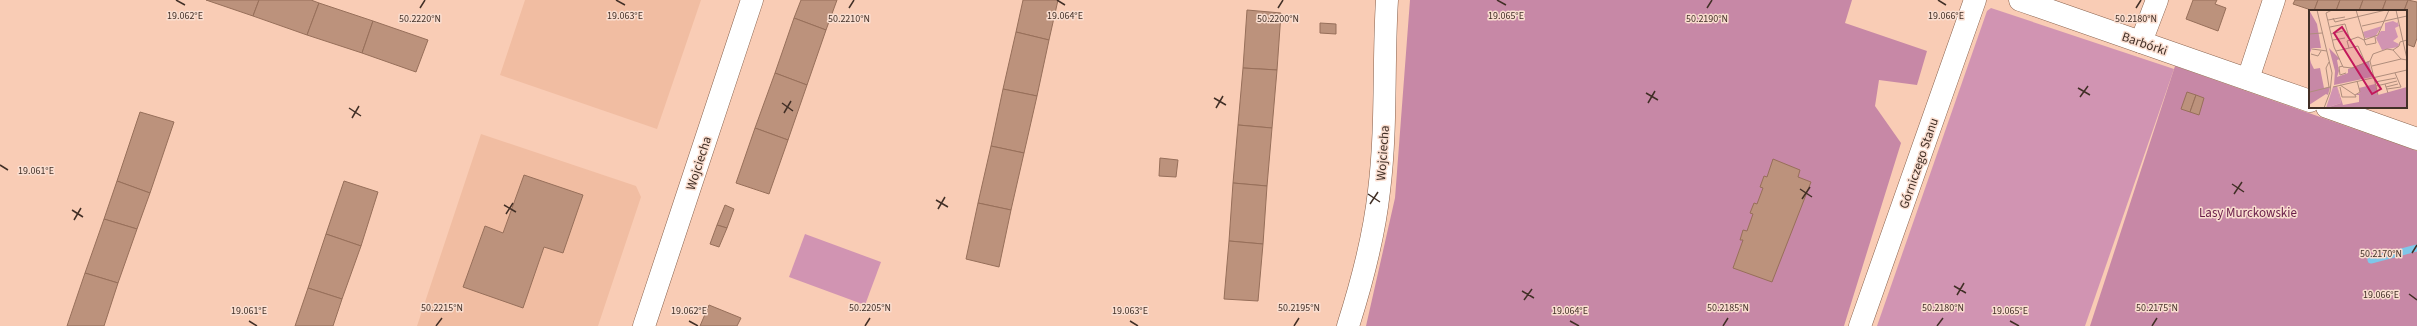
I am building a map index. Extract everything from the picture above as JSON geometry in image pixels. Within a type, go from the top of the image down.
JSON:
[{"type":"street","name":"Wojciecha","points":[[644,326],[752,0]]},
{"type":"street","name":"Wojciecha","points":[[1348,326],[1367,260],[1379,191],[1383,142],[1387,0]]},
{"type":"street","name":"Górniczego Stanu","points":[[1860,326],[1975,0]]},
{"type":"street","name":"Barbórki","points":[[2020,0],[2309,101]]},
{"type":"street","points":[[2142,42],[2157,0]]},
{"type":"street","points":[[2248,79],[2274,0]]},
{"type":"street","points":[[2330,108],[2417,139]]},
{"type":"shaded area","points":[[525,0],[701,0],[657,129],[500,75]]},
{"type":"shaded area","points":[[1991,8],[2174,69],[2085,326],[1877,326],[1987,11]]},
{"type":"shaded area","points":[[481,134],[636,186],[641,197],[598,326],[417,326]]},
{"type":"shaded area","points":[[805,234],[881,262],[865,305],[789,277]]},
{"type":"green space","points":[[1410,0],[1852,0],[1845,23],[1927,51],[1917,85],[1879,80],[1875,106],[1901,143],[1844,326],[1366,326],[1395,198]]},
{"type":"green space","name":"Lasy Murckowskie","points":[[2175,66],[2417,151],[2417,326],[2090,326]]},
{"type":"building","points":[[206,0],[259,0],[253,16]]},
{"type":"building","points":[[259,0],[311,0],[319,3],[307,35],[253,16]]},
{"type":"building","points":[[801,0],[837,0],[826,30],[794,18]]},
{"type":"building","points":[[1023,0],[1058,0],[1049,40],[1016,32]]},
{"type":"building","points":[[2193,0],[2217,0],[2215,4],[2226,8],[2218,31],[2186,19]]},
{"type":"building","points":[[2295,0],[2318,0],[2314,10],[2293,4]]},
{"type":"building","points":[[2318,0],[2340,0],[2336,10],[2314,10]]},
{"type":"building","points":[[2340,0],[2363,0],[2359,10],[2336,10]]},
{"type":"building","points":[[2363,0],[2386,0],[2382,10],[2359,10]]},
{"type":"building","points":[[2386,0],[2408,0],[2404,10],[2382,10]]},
{"type":"building","points":[[2408,0],[2417,2],[2417,38],[2414,47],[2407,44],[2407,10],[2404,10]]},
{"type":"building","points":[[319,3],[373,21],[362,53],[307,35]]},
{"type":"building","points":[[1247,10],[1281,13],[1277,70],[1243,68]]},
{"type":"building","points":[[794,18],[826,30],[807,85],[775,73]]},
{"type":"building","points":[[373,21],[428,40],[416,72],[362,53]]},
{"type":"building","points":[[1320,23],[1336,24],[1336,34],[1320,33]]},
{"type":"building","points":[[1016,32],[1049,40],[1037,96],[1003,89]]},
{"type":"building","points":[[1243,68],[1277,70],[1272,128],[1238,125]]},
{"type":"building","points":[[775,73],[807,85],[788,140],[755,128]]},
{"type":"building","points":[[1003,89],[1037,96],[1024,153],[991,146]]},
{"type":"building","points":[[2187,92],[2196,95],[2190,112],[2181,109]]},
{"type":"building","points":[[2196,95],[2204,98],[2199,115],[2190,112]]},
{"type":"building","points":[[140,112],[174,122],[150,193],[117,181]]},
{"type":"building","points":[[1238,125],[1272,128],[1267,186],[1233,183]]},
{"type":"building","points":[[755,128],[788,140],[769,194],[736,183]]},
{"type":"building","points":[[991,146],[1024,153],[1011,210],[978,203]]},
{"type":"building","points":[[1160,158],[1178,160],[1176,177],[1159,176]]},
{"type":"building","points":[[1773,159],[1800,170],[1798,177],[1811,182],[1772,282],[1733,268],[1743,240],[1740,240],[1743,230],[1747,231],[1753,214],[1750,213],[1754,203],[1757,204],[1763,188],[1760,187],[1764,176],[1767,177]]},
{"type":"building","points":[[524,175],[583,195],[563,253],[544,247],[523,308],[463,287],[485,226],[503,233]]},
{"type":"building","points":[[117,181],[150,193],[137,229],[104,219]]},
{"type":"building","points":[[344,181],[378,192],[361,246],[326,234]]},
{"type":"building","points":[[1233,183],[1267,186],[1263,244],[1229,241]]},
{"type":"building","points":[[978,203],[1011,210],[999,267],[966,259]]},
{"type":"building","points":[[725,205],[734,209],[727,228],[717,225]]},
{"type":"building","points":[[104,219],[137,229],[118,283],[85,273]]},
{"type":"building","points":[[717,225],[727,228],[719,247],[710,244]]},
{"type":"building","points":[[326,234],[361,246],[342,299],[308,288]]},
{"type":"building","points":[[1229,241],[1263,244],[1258,301],[1224,299]]},
{"type":"building","points":[[85,273],[118,283],[104,326],[67,326]]},
{"type":"building","points":[[308,288],[342,299],[333,326],[295,326]]},
{"type":"building","points":[[709,305],[741,318],[737,326],[700,326]]},
{"type":"waterway","points":[[2371,260],[2417,248]]}]
